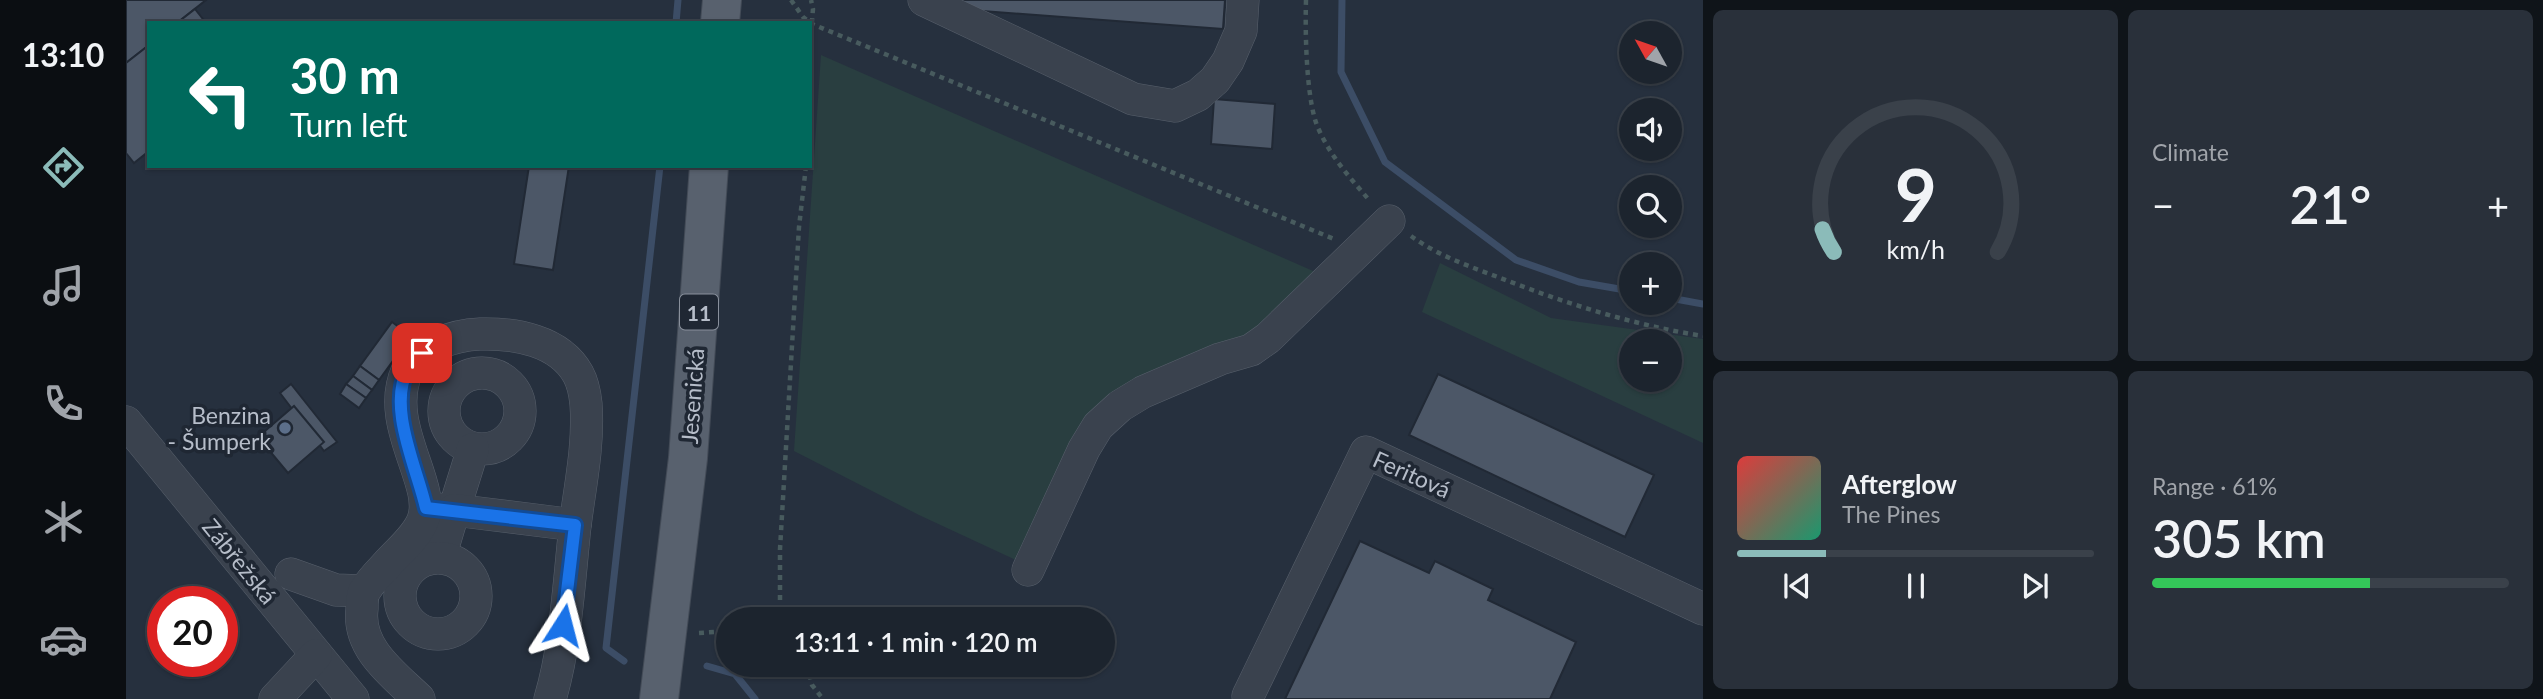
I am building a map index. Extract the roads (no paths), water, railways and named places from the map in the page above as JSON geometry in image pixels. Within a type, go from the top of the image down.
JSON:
[{"type":"main road","points":[[720,21],[722,0]]},
{"type":"main road","name":"Jesenická","points":[[659,699],[688,458],[709,168]]},
{"type":"main road","name":"Jesenická","points":[[687,699],[688,458]]},
{"type":"street","points":[[924,0],[1133,99],[1175,106],[1198,95],[1215,79],[1228,61],[1241,31],[1243,0]]},
{"type":"street","points":[[1028,570],[1084,449],[1098,426],[1143,392],[1220,359],[1251,350],[1268,338],[1389,220]]},
{"type":"street","points":[[440,557],[440,509],[400,412],[401,389],[408,368],[422,353],[443,342],[472,335],[504,334],[538,342],[559,353],[577,373],[584,390],[584,446],[570,579],[550,699]]},
{"type":"street","name":"Zábřežská","points":[[126,422],[353,699]]},
{"type":"street","points":[[419,699],[390,671],[365,640],[361,628],[364,591],[440,509],[473,449]]},
{"type":"street","name":"Feritová","points":[[1248,696],[1366,452],[1703,609]]},
{"type":"street","points":[[440,509],[575,525]]},
{"type":"street","points":[[292,574],[336,590],[364,591]]},
{"type":"street","points":[[275,699],[317,655]]},
{"type":"waterway","points":[[676,21],[678,0]]},
{"type":"waterway","points":[[1342,0],[1341,72],[1385,162],[1516,260],[1579,282],[1619,289]]},
{"type":"waterway","points":[[624,661],[606,648],[660,168]]},
{"type":"waterway","points":[[1682,300],[1703,304]]},
{"type":"waterway","points":[[707,666],[735,674],[755,699]]},
{"type":"place","name":"Benzina - Šumperk","points":[[285,428]]}]
